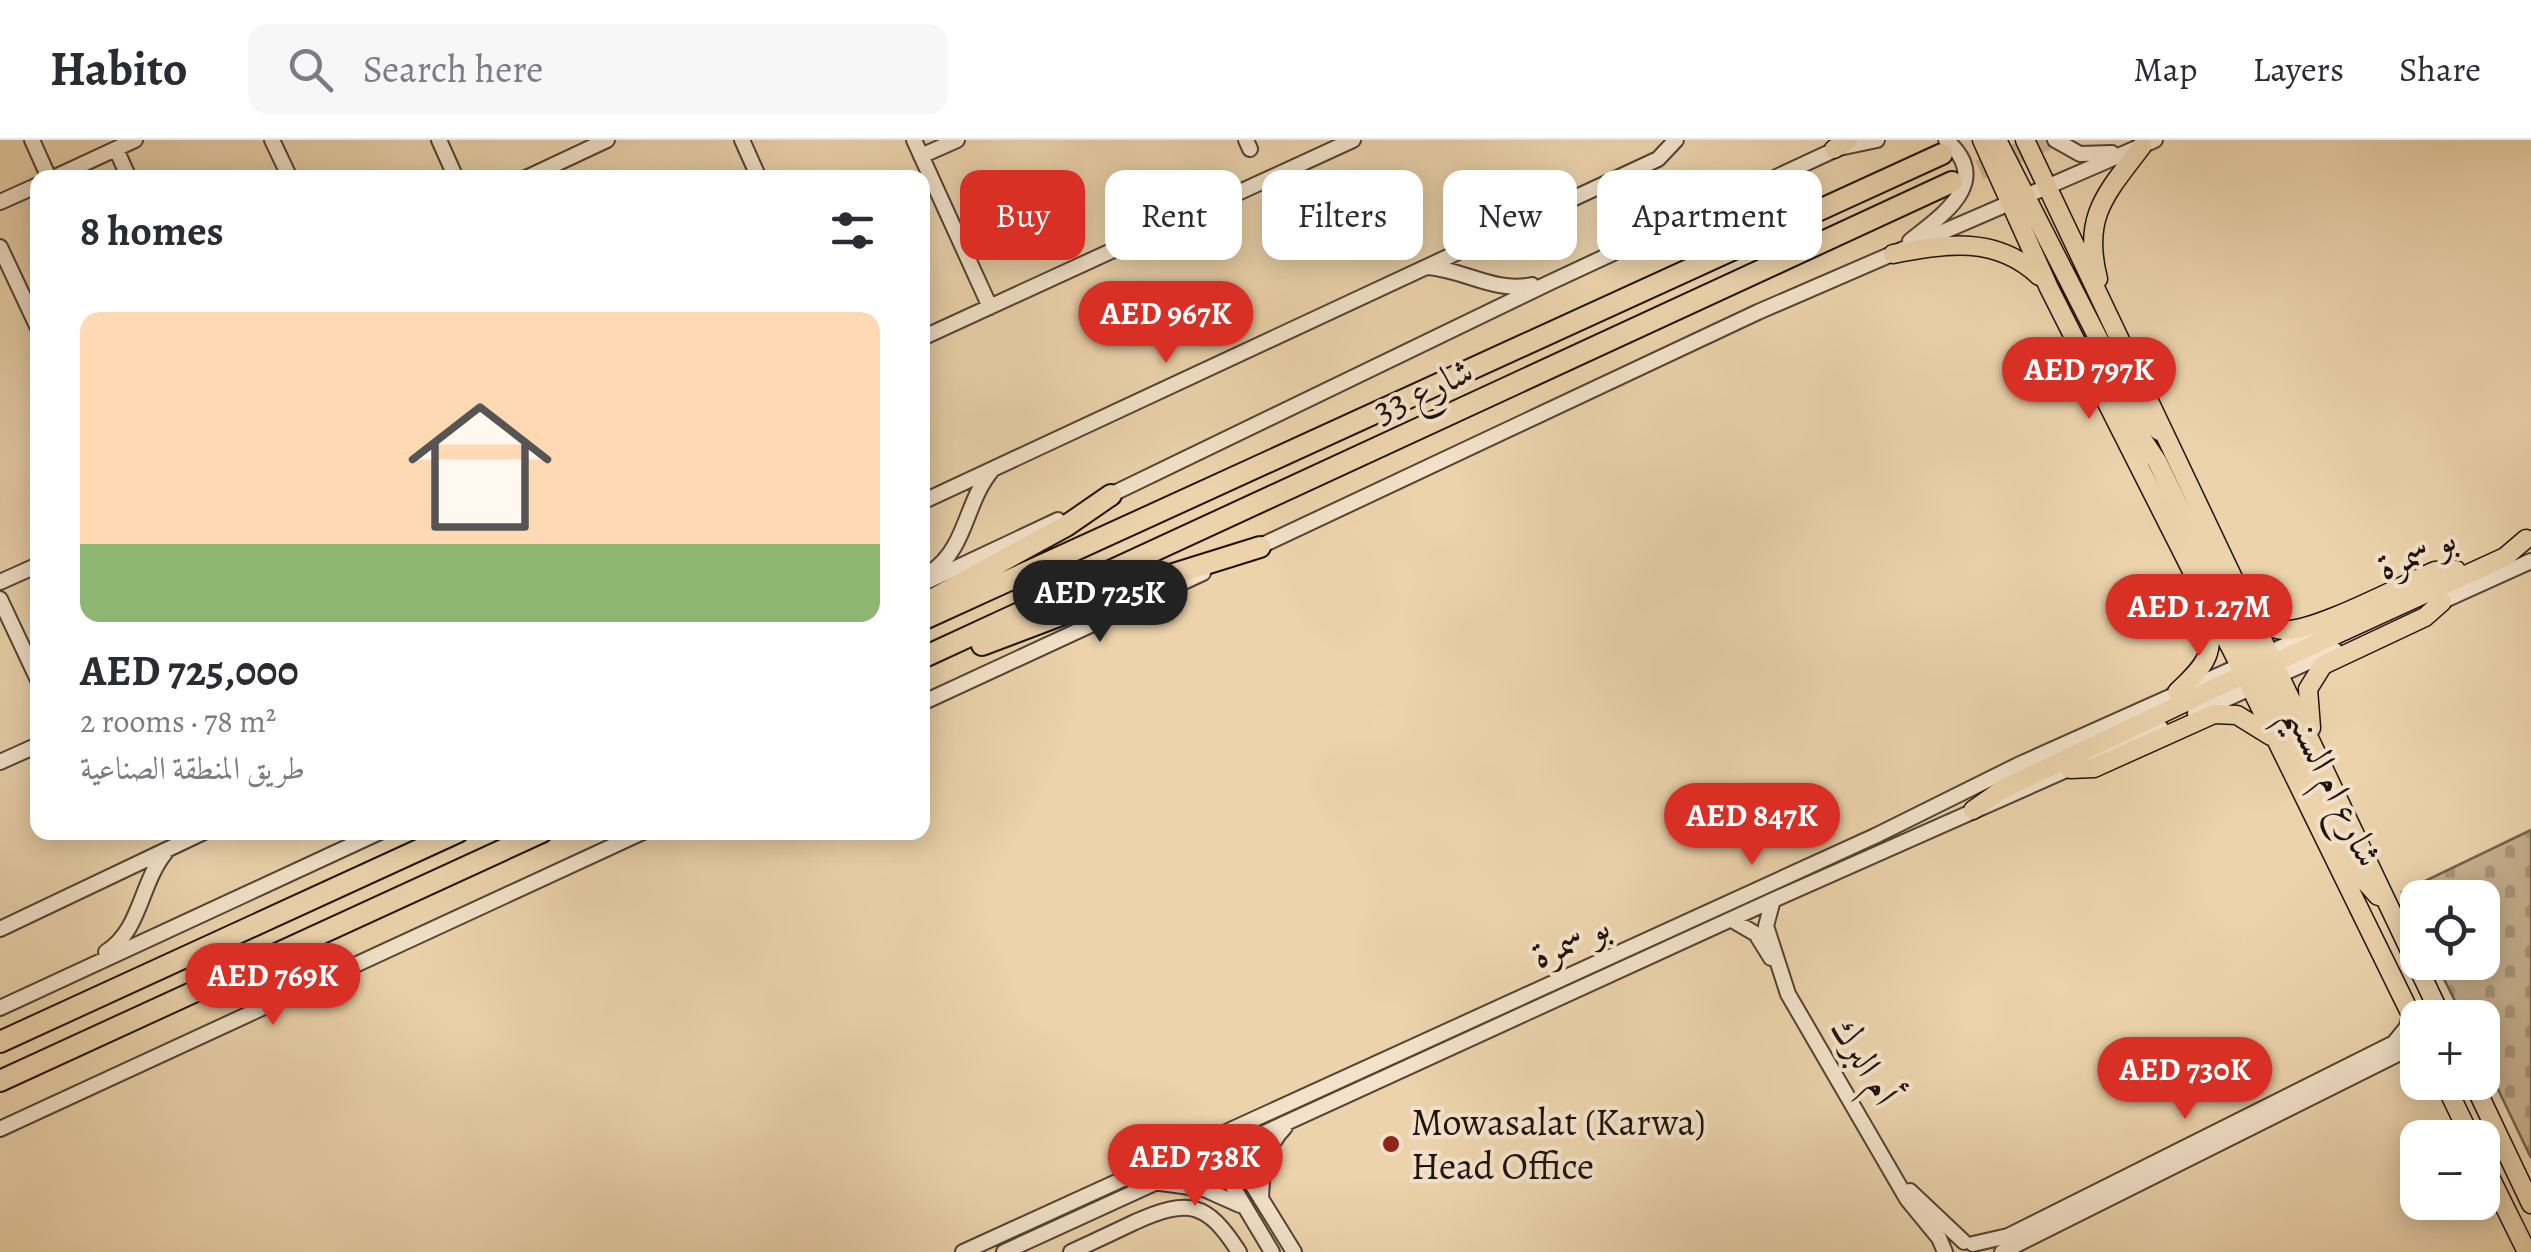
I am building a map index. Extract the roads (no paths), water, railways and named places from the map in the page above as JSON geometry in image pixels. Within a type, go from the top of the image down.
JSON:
[{"type":"highway","name":"شارع 33","points":[[930,616],[1944,147]]},
{"type":"highway","name":"شارع 33","points":[[930,657],[1952,182]]},
{"type":"highway","points":[[930,600],[1066,526],[1112,495]]},
{"type":"highway","points":[[930,658],[1260,547]]},
{"type":"highway","points":[[0,1041],[441,840]]},
{"type":"highway","points":[[0,1080],[525,840]]},
{"type":"main road","name":"شارع ام السنيم","points":[[1982,140],[2018,200],[2049,288],[2173,533],[2320,762],[2433,1000]]},
{"type":"main road","points":[[2000,140],[2018,200],[2122,385],[2136,408],[2170,442]]},
{"type":"main road","points":[[2000,140],[2023,181],[2033,187],[2046,187]]},
{"type":"main road","name":"شارع ام السنيم","points":[[2025,140],[2170,442],[2233,584],[2274,739],[2403,1000]]},
{"type":"main road","points":[[2108,318],[2093,259],[2092,226],[2106,194],[2148,143]]},
{"type":"main road","points":[[1894,254],[1948,244],[1997,249],[2030,268],[2049,288]]},
{"type":"main road","points":[[2072,336],[2157,461],[2360,876],[2390,908]]},
{"type":"main road","points":[[2173,533],[2181,566],[2211,635],[2206,660],[2177,692]]},
{"type":"main road","points":[[1973,810],[2003,789],[2505,558],[2529,538]]},
{"type":"main road","points":[[2233,584],[2254,617],[2286,630],[2303,628],[2435,572],[2456,570]]},
{"type":"main road","points":[[2320,762],[2306,700],[2316,672],[2330,659],[2425,617],[2442,602]]},
{"type":"main road","points":[[2070,769],[2094,768],[2214,714],[2238,715],[2274,739]]},
{"type":"main road","points":[[2482,1100],[2531,1204]]},
{"type":"main road","points":[[2500,1197],[2527,1252]]},
{"type":"street","points":[[32,140],[47,170]]},
{"type":"street","points":[[69,170],[136,140]]},
{"type":"street","points":[[272,140],[286,170]]},
{"type":"street","points":[[439,140],[452,170]]},
{"type":"street","points":[[543,170],[607,140]]},
{"type":"street","points":[[742,140],[755,170]]},
{"type":"street","points":[[914,140],[927,170]]},
{"type":"street","points":[[921,156],[957,140]]},
{"type":"street","points":[[930,334],[1353,140]]},
{"type":"street","points":[[930,498],[1658,159],[1676,140]]},
{"type":"street","points":[[930,577],[1112,495],[1551,282],[1856,140]]},
{"type":"street","points":[[1841,145],[1877,140]]},
{"type":"street","points":[[2055,140],[2074,152],[2088,155],[2148,143]]},
{"type":"street","name":"شارع 33","points":[[930,699],[1758,312],[2148,143]]},
{"type":"street","points":[[1894,254],[1949,210],[1962,191],[1962,162],[1944,147]]},
{"type":"street","points":[[116,149],[125,170]]},
{"type":"street","points":[[930,176],[990,307]]},
{"type":"street","points":[[0,202],[30,188]]},
{"type":"street","points":[[0,246],[30,311]]},
{"type":"street","points":[[1427,266],[1503,288],[1551,282]]},
{"type":"street","points":[[930,575],[955,550],[971,502],[997,465]]},
{"type":"street","name":"بو سمرة","points":[[1004,1252],[1773,900],[2070,769],[2456,570],[2529,538]]},
{"type":"street","name":"بو سمرة","points":[[963,1252],[1858,844],[2177,692],[2258,670],[2442,602],[2531,561]]},
{"type":"street","points":[[0,582],[30,569]]},
{"type":"street","points":[[0,598],[30,663]]},
{"type":"street","points":[[0,762],[30,749]]},
{"type":"street","points":[[0,930],[186,840]]},
{"type":"street","points":[[0,1008],[363,840]]},
{"type":"street","points":[[0,1130],[626,840]]},
{"type":"street","points":[[66,977],[113,948],[127,934],[150,875],[169,848]]},
{"type":"street","name":"أم البرك","points":[[1773,900],[1766,922],[1788,994],[1907,1199],[1940,1238],[1946,1252]]},
{"type":"street","name":"أم البرك","points":[[1732,920],[1756,934],[1778,967]]},
{"type":"street","points":[[2002,1252],[2394,1043],[2400,1036]]},
{"type":"street","points":[[1946,1252],[1955,1244],[1973,1246],[2008,1236],[2400,1054]]},
{"type":"street","points":[[1261,1200],[1261,1172],[1267,1152],[1281,1130],[1293,1120]]},
{"type":"street","points":[[1222,1132],[1294,1252]]},
{"type":"street","points":[[1205,1140],[1272,1252]]},
{"type":"street","points":[[1156,1183],[1204,1188],[1245,1208]]},
{"type":"street","name":"أم البرك","points":[[1902,1186],[1973,1246]]},
{"type":"street","points":[[1071,1252],[1173,1206],[1213,1218],[1239,1252]]},
{"type":"tunnel","points":[[1952,182],[2047,140]]},
{"type":"place","name":"Mowasalat (Karwa) Head Office","points":[[1391,1144]]}]
